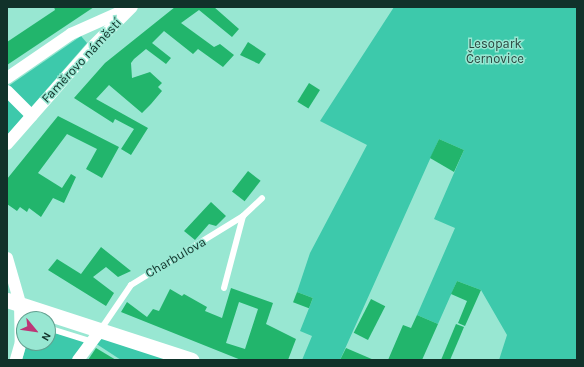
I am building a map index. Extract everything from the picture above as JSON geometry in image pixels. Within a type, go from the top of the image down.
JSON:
[{"type":"street","name":"Faměrovo náměstí","points":[[7,78],[71,34],[132,7]]},
{"type":"street","name":"Faměrovo náměstí","points":[[7,144],[132,7]]},
{"type":"street","name":"Faměrovo náměstí","points":[[7,91],[32,116]]},
{"type":"street","points":[[7,258],[13,301],[18,311]]},
{"type":"street","points":[[13,301],[192,360]]},
{"type":"street","points":[[78,360],[90,341],[101,329]]},
{"type":"lane","name":"Charbulova","points":[[101,329],[131,285],[243,216],[262,198]]},
{"type":"lane","points":[[224,288],[243,216]]},
{"type":"lane","points":[[56,330],[90,341]]},
{"type":"green space","name":"Lesopark Černovice","points":[[394,7],[577,7],[577,360],[499,360],[507,335],[481,290],[457,281],[438,324],[417,315],[455,228],[434,219],[464,150],[439,139],[340,360],[302,360],[312,336],[300,331],[313,298],[297,292],[310,253],[367,145],[320,121]]},
{"type":"green space","points":[[81,36],[87,43],[7,135],[7,87]]},
{"type":"green space","points":[[56,333],[84,341],[76,360],[22,360],[25,351],[56,351]]},
{"type":"green space","points":[[107,336],[180,360],[121,360],[95,343]]},
{"type":"building","points":[[54,7],[94,7],[7,65],[7,42],[55,10]]},
{"type":"building","points":[[175,7],[214,7],[239,29],[232,37],[199,10],[181,23],[214,47],[220,44],[234,55],[223,67],[198,49],[193,54],[164,31],[152,43],[171,58],[166,64],[146,49],[134,59],[131,63],[132,78],[150,72],[162,83],[158,87],[162,91],[151,104],[142,113],[109,85],[96,99],[148,128],[131,155],[121,149],[134,129],[115,119],[113,123],[74,98],[105,63]]},
{"type":"building","points":[[248,42],[266,54],[259,64],[240,55]]},
{"type":"building","points":[[309,83],[320,90],[308,109],[297,102]]},
{"type":"building","points":[[58,116],[119,147],[102,178],[86,169],[97,149],[67,134],[38,173],[62,188],[71,174],[76,177],[64,203],[53,198],[41,217],[29,208],[27,212],[20,207],[17,211],[7,204],[7,179]]},
{"type":"building","points":[[439,139],[464,150],[454,172],[430,158]]},
{"type":"building","points":[[248,171],[261,181],[245,201],[232,191]]},
{"type":"building","points":[[211,202],[226,216],[216,226],[209,224],[195,240],[184,231]]},
{"type":"building","points":[[101,247],[131,271],[118,277],[106,267],[93,277],[114,293],[106,306],[48,270],[57,259],[81,274]]},
{"type":"building","points":[[457,281],[481,290],[465,326],[458,323],[467,301],[451,294]]},
{"type":"building","points":[[231,288],[273,303],[266,324],[296,339],[288,360],[241,360],[121,312],[127,302],[147,317],[153,309],[159,311],[170,289],[182,296],[184,294],[207,307],[205,311],[222,318]],"holes":[[[239,302],[258,309],[245,349],[226,343]]]},
{"type":"building","points":[[297,292],[313,298],[309,308],[293,302]]},
{"type":"building","points":[[371,299],[385,306],[368,340],[354,333]]},
{"type":"building","points":[[417,315],[438,324],[422,360],[388,360],[403,325],[411,328]]},
{"type":"building","points":[[456,324],[464,327],[450,360],[441,360]]},
{"type":"building","points":[[96,348],[116,360],[88,360]]},
{"type":"building","points":[[346,348],[374,360],[340,360]]}]
